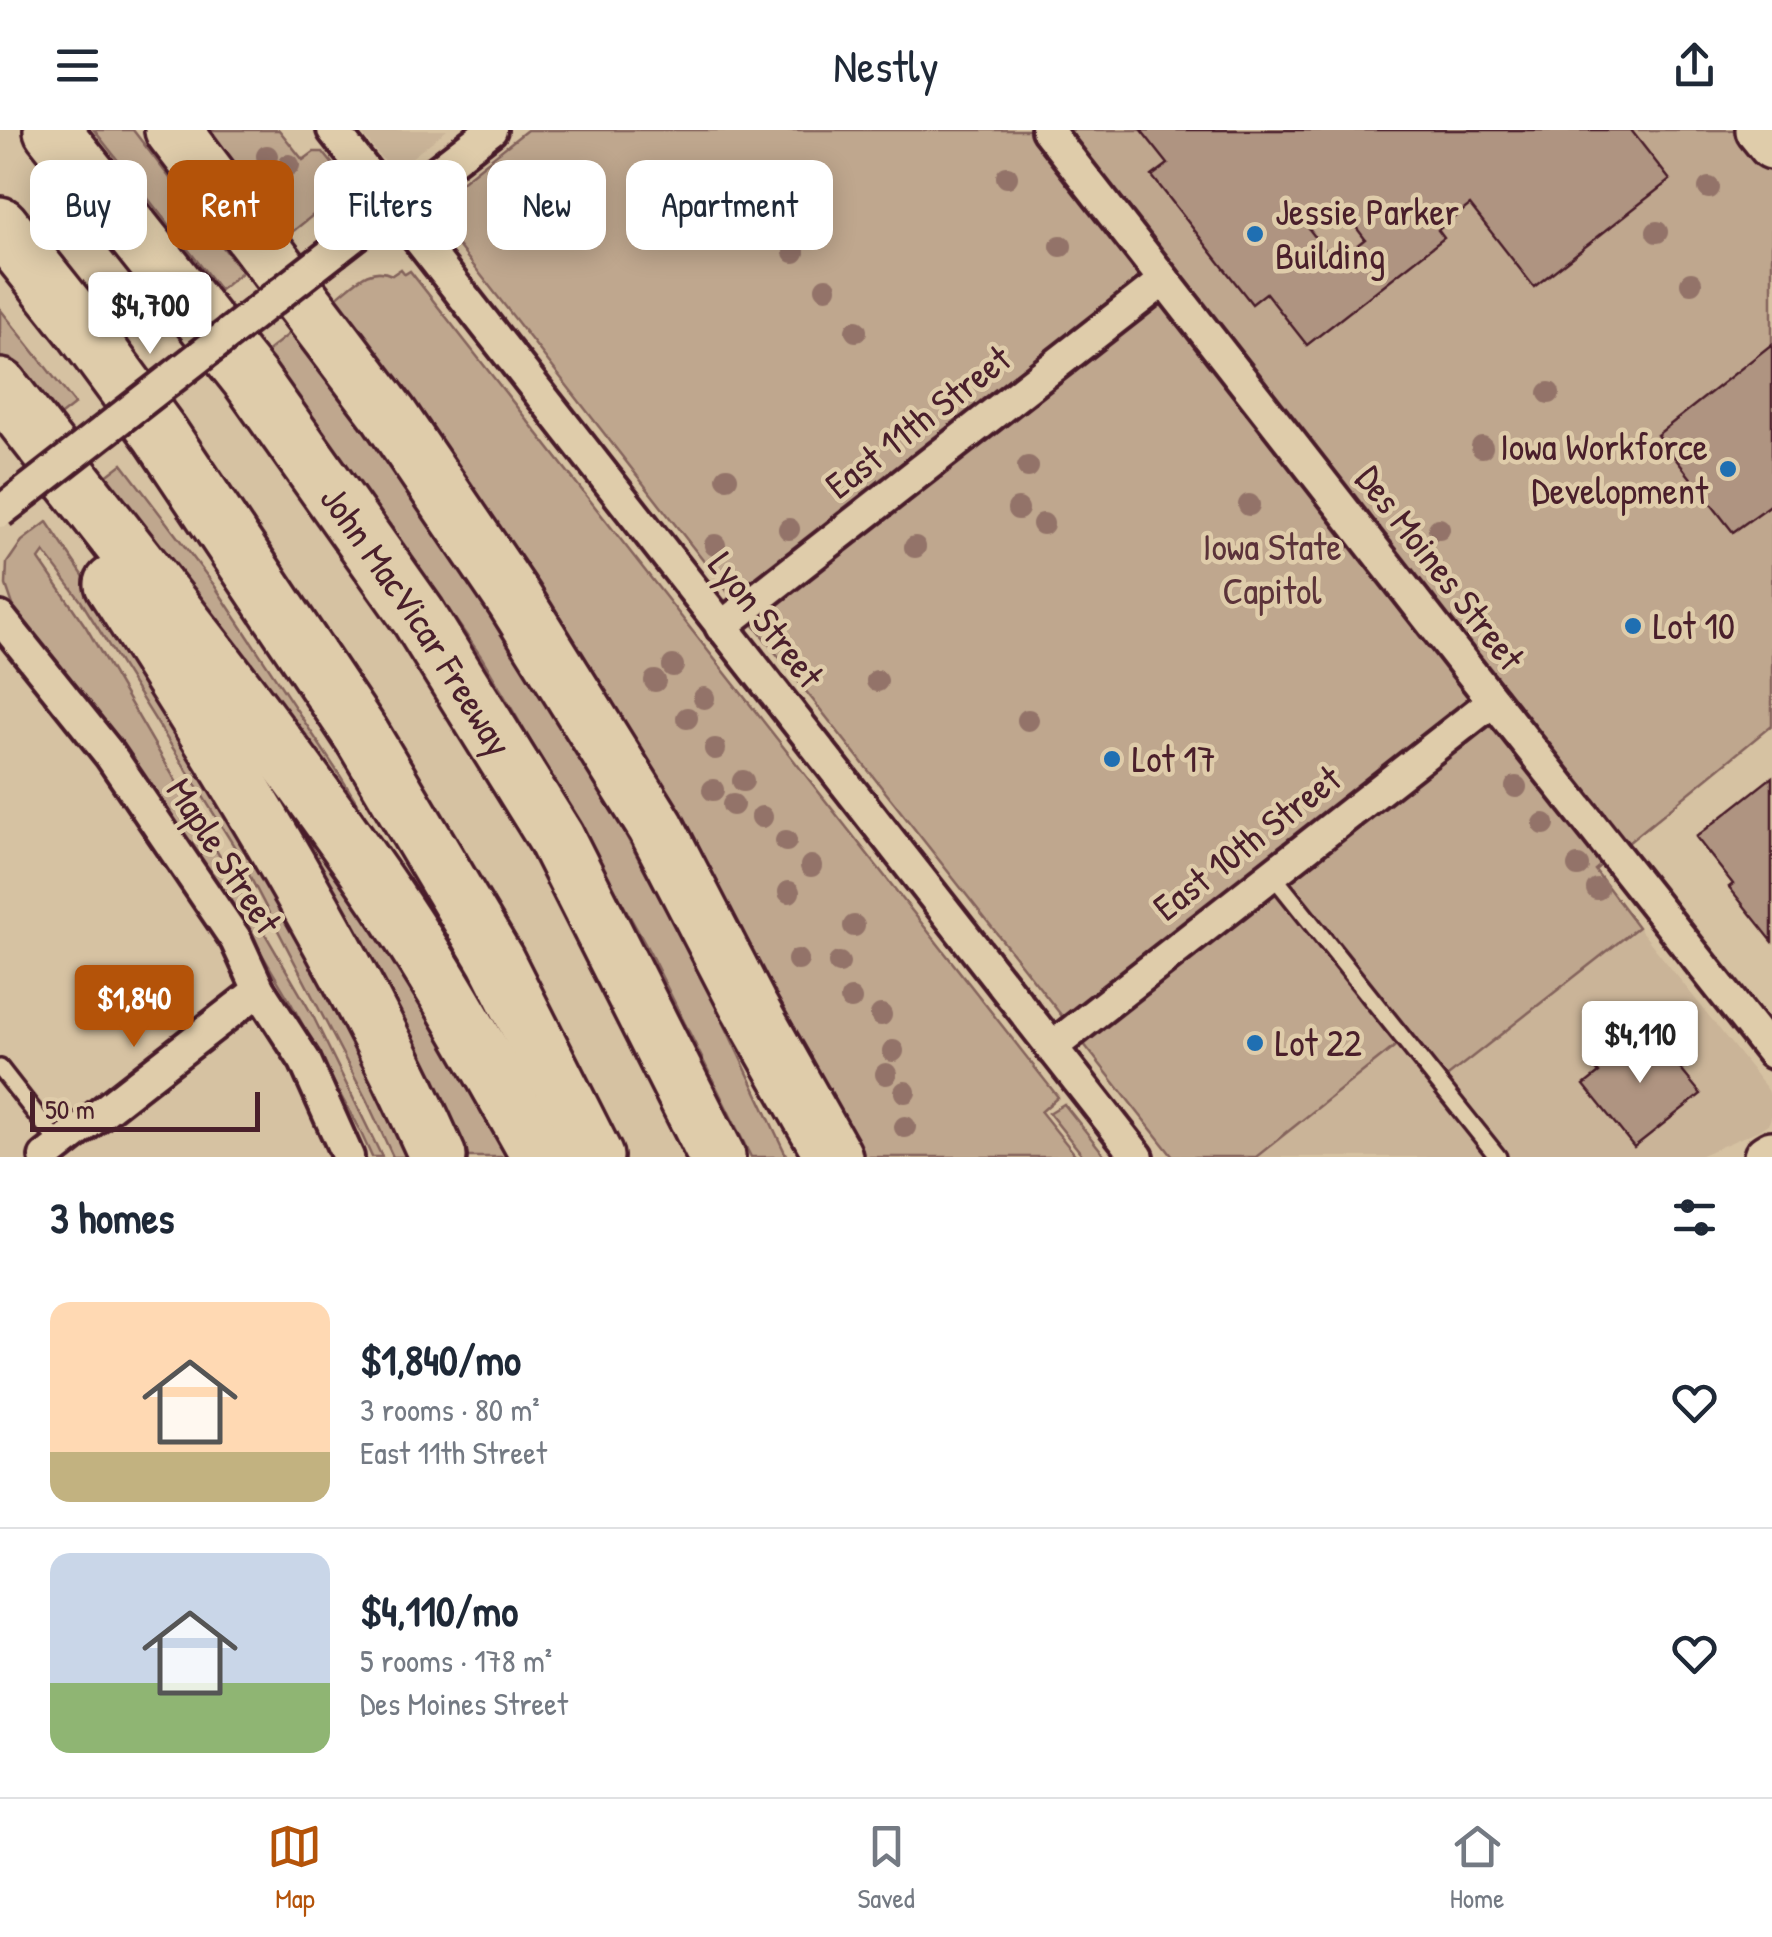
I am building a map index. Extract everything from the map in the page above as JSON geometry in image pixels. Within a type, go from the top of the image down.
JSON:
[{"type":"highway","name":"John MacVicar Freeway","points":[[52,130],[251,380],[418,616],[556,838],[717,1157]]},
{"type":"highway","points":[[173,130],[389,415],[514,599],[656,827],[748,1005],[834,1157]]},
{"type":"highway","points":[[0,225],[160,434],[362,736],[496,961],[594,1157]]},
{"type":"highway","points":[[0,386],[378,886],[470,1032],[540,1157]]},
{"type":"highway","points":[[0,409],[255,813],[350,978],[438,1157]]},
{"type":"highway","points":[[748,1005],[810,1157]]},
{"type":"main road","points":[[1760,130],[1772,146]]},
{"type":"street","name":"Lyon Street","points":[[333,130],[356,160]]},
{"type":"street","points":[[453,160],[492,130]]},
{"type":"street","name":"Des Moines Street","points":[[1047,130],[1772,1053]]},
{"type":"street","points":[[0,512],[336,250]]},
{"type":"street","name":"Lyon Street","points":[[427,250],[1138,1157]]},
{"type":"street","name":"East 11th Street","points":[[721,627],[1164,280]]},
{"type":"street","name":"Maple Street","points":[[0,618],[110,755],[236,940],[259,990],[305,1061],[348,1157]]},
{"type":"street","name":"East 10th Street","points":[[1051,1048],[1493,701]]},
{"type":"street","points":[[58,1153],[259,990]]},
{"type":"lane","points":[[1272,874],[1498,1157]]},
{"type":"lane","points":[[0,1068],[58,1153]]},
{"type":"shaded area","points":[[359,130],[447,130],[409,160],[381,158]]},
{"type":"shaded area","points":[[1638,927],[1768,1090],[1772,1115],[1759,1130],[1697,1157],[1256,1157],[1407,1033],[1444,1079]]},
{"type":"green space","points":[[94,130],[133,130],[167,174],[167,223],[147,197],[147,160],[118,160]]},
{"type":"green space","points":[[211,130],[279,130],[303,160],[314,152],[323,152],[329,160],[314,160],[314,214],[294,231],[294,160],[232,160]]},
{"type":"green space","name":"Iowa State Capitol","points":[[527,130],[1772,130],[1772,725],[1595,870],[1638,927],[1444,1079],[1407,1033],[1256,1157],[1173,1157],[461,250],[467,250],[467,178],[487,162],[487,250],[606,250],[606,160],[490,160]]},
{"type":"green space","points":[[188,250],[225,250],[242,272],[220,290]]},
{"type":"green space","points":[[401,269],[405,274],[410,271],[1058,1097],[1041,1112],[1077,1157],[857,1157],[490,523],[336,298],[369,274],[392,275]]},
{"type":"green space","points":[[0,309],[75,404],[48,425],[0,363]]},
{"type":"green space","points":[[294,330],[474,586],[595,778],[704,981],[787,1157],[751,1157],[649,951],[482,658],[265,353]]},
{"type":"green space","points":[[122,464],[214,585],[341,777],[421,908],[97,483]]},
{"type":"green space","points":[[47,522],[155,682],[276,889],[416,1157],[393,1157],[234,846],[81,601],[44,552],[39,559],[86,627],[313,1016],[382,1157],[372,1157],[291,1003],[225,892],[104,724],[15,611],[6,585],[7,563],[22,541]]},
{"type":"green space","points":[[222,716],[390,943],[518,1157],[463,1157]]},
{"type":"green space","points":[[1064,1104],[1106,1157],[1084,1157],[1049,1113]]},
{"type":"building","name":"Jessie Parker Building","points":[[1141,130],[1631,130],[1670,180],[1534,287],[1470,205],[1438,230],[1444,238],[1307,345],[1266,293],[1252,304],[1152,176],[1168,164]],"holes":[[[1340,206],[1365,239],[1335,263],[1309,229]]]},
{"type":"building","name":"Iowa Workforce Development","points":[[1772,344],[1772,504],[1733,532],[1657,435]]},
{"type":"building","points":[[1772,777],[1772,941],[1696,837]]},
{"type":"building","points":[[1632,1028],[1646,1046],[1655,1038],[1701,1094],[1634,1147],[1584,1085],[1599,1073],[1590,1062]]},
{"type":"place","name":"Jessie Parker Building","points":[[1255,234]]},
{"type":"place","name":"Iowa Workforce Development","points":[[1728,469]]},
{"type":"place","name":"Lot 10","points":[[1633,626]]},
{"type":"place","name":"Lot 17","points":[[1112,759]]},
{"type":"place","name":"Lot 22","points":[[1255,1043]]}]
